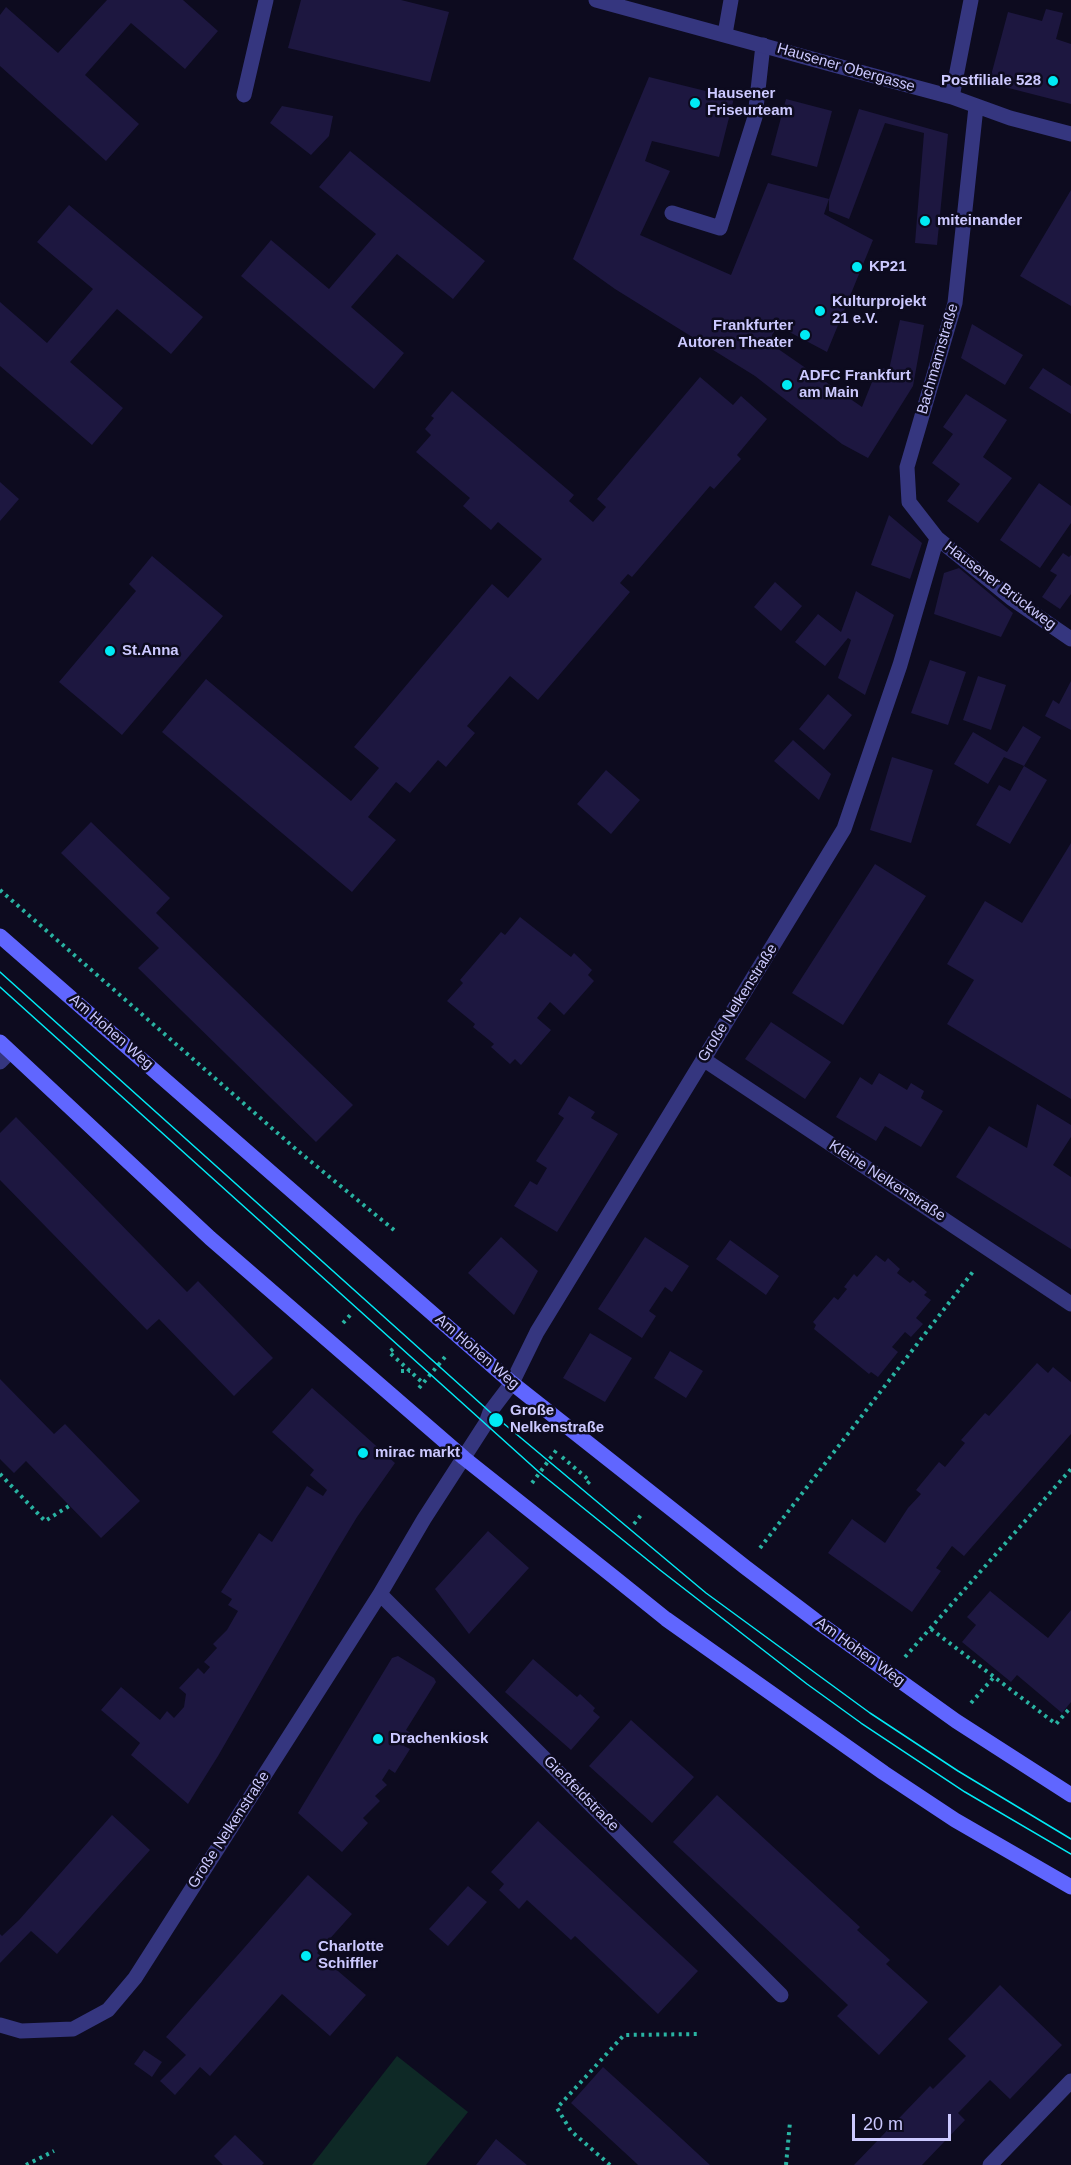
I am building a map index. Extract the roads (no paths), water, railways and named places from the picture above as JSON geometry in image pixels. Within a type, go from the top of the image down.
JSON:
[{"type":"main road","name":"Am Hohen Weg","points":[[0,936],[512,1383],[745,1567],[890,1674],[956,1721],[1071,1795]]},
{"type":"main road","points":[[3,1052],[210,1238],[464,1458],[666,1619],[790,1708],[955,1820],[1071,1887]]},
{"type":"street","points":[[244,95],[266,0]]},
{"type":"street","name":"Hausener Obergasse","points":[[596,0],[952,98],[1071,134]]},
{"type":"street","points":[[725,34],[731,0]]},
{"type":"street","points":[[952,98],[970,0]]},
{"type":"street","points":[[672,213],[720,228],[755,117],[764,45]]},
{"type":"street","name":"Bachmannstraße","points":[[909,502],[908,468],[955,303],[976,107]]},
{"type":"street","name":"Hausener Brückweg","points":[[909,502],[937,538],[1011,598],[1071,639]]},
{"type":"street","name":"Große Nelkenstraße","points":[[0,2025],[21,2031],[72,2029],[108,2010],[135,1978],[380,1594],[424,1519],[486,1424],[490,1412],[512,1383],[537,1332],[844,829],[900,665],[937,538]]},
{"type":"street","name":"Kleine Nelkenstraße","points":[[703,1059],[1071,1304]]},
{"type":"street","name":"Gießfeldstraße","points":[[380,1594],[782,1995]]},
{"type":"street","points":[[990,2165],[1071,2081]]},
{"type":"tram line","points":[[0,972],[490,1412],[706,1593],[870,1713],[958,1771],[1071,1839]]},
{"type":"tram line","points":[[0,987],[540,1473],[660,1570],[861,1723],[965,1792],[1071,1854]]},
{"type":"place","name":"Postfiliale 528","points":[[1053,81]]},
{"type":"place","name":"Hausener Friseurteam","points":[[695,103]]},
{"type":"place","name":"miteinander","points":[[925,221]]},
{"type":"place","name":"KP21","points":[[857,267]]},
{"type":"place","name":"Kulturprojekt 21 e.V.","points":[[820,311]]},
{"type":"place","name":"Frankfurter Autoren Theater","points":[[805,335]]},
{"type":"place","name":"ADFC Frankfurt am Main","points":[[787,385]]},
{"type":"place","name":"St.Anna","points":[[110,651]]},
{"type":"place","name":"Große Nelkenstraße","points":[[496,1420]]},
{"type":"place","name":"mirac markt","points":[[363,1453]]},
{"type":"place","name":"Drachenkiosk","points":[[378,1739]]},
{"type":"place","name":"Charlotte Schiffler","points":[[306,1956]]}]
